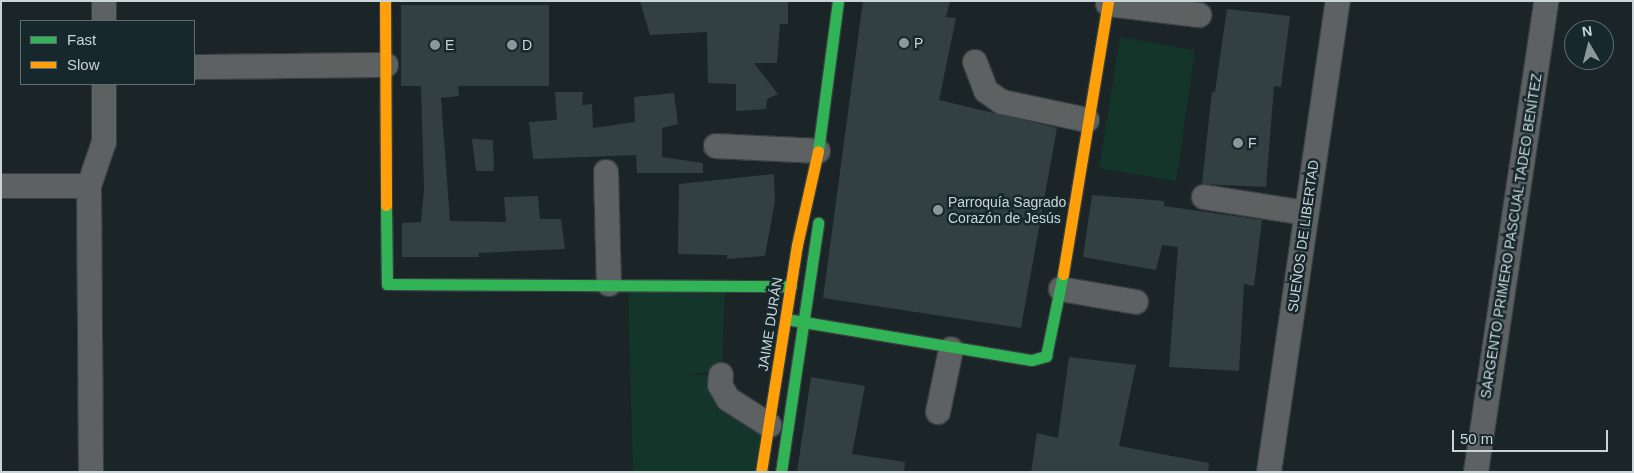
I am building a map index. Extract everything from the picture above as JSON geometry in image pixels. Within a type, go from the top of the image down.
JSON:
[{"type":"street","points":[[104,1],[104,20]]},
{"type":"street","points":[[385,1],[387,284],[791,286]]},
{"type":"street","name":"JAIME DURÁN","points":[[762,472],[791,286],[814,182],[838,1]]},
{"type":"street","name":"SUEÑOS DE LIBERTAD","points":[[1269,472],[1338,1]]},
{"type":"street","name":"SARGENTO PRIMERO PASCUAL TADEO BENÍTEZ","points":[[1476,472],[1546,1]]},
{"type":"street","points":[[786,320],[951,349],[1032,360],[1046,356],[1062,289],[1087,120],[1108,3],[1199,15]]},
{"type":"street","points":[[975,62],[986,91],[1002,102],[1087,120]]},
{"type":"street","points":[[195,67],[386,65]]},
{"type":"street","points":[[91,472],[89,186],[104,142],[104,85]]},
{"type":"street","points":[[716,146],[818,151]]},
{"type":"street","points":[[606,172],[609,284]]},
{"type":"street","name":"JAIME DURÁN","points":[[781,472],[818,226],[814,182]]},
{"type":"street","points":[[1,186],[89,186]]},
{"type":"street","points":[[1204,197],[1306,213]]},
{"type":"street","points":[[1062,289],[1136,302]]},
{"type":"street","points":[[938,412],[951,349]]},
{"type":"street","points":[[721,375],[720,385],[728,399],[769,425]]},
{"type":"green space","points":[[1120,37],[1195,50],[1176,181],[1099,168]]},
{"type":"green space","points":[[725,285],[722,369],[687,375],[721,375],[769,425],[761,472],[633,472],[628,289]]},
{"type":"building","points":[[640,1],[788,1],[788,24],[780,24],[777,63],[754,63],[778,94],[767,99],[766,109],[736,111],[736,84],[708,83],[707,32],[650,35]]},
{"type":"building","name":"Parroquía Sagrado Corazón de Jesús","points":[[863,1],[950,1],[946,17],[956,18],[939,100],[1057,128],[1021,328],[823,298]]},
{"type":"building","points":[[401,5],[549,5],[549,86],[458,86],[459,96],[441,98],[450,221],[506,222],[504,197],[538,196],[540,219],[561,219],[565,249],[478,253],[479,257],[402,257],[402,223],[421,222],[424,190],[421,86],[401,86]]},
{"type":"building","points":[[1227,9],[1290,16],[1281,87],[1274,86],[1266,187],[1202,184],[1212,91],[1215,92]]},
{"type":"building","points":[[555,92],[583,92],[582,105],[592,104],[593,128],[635,122],[634,97],[674,93],[678,124],[662,128],[662,157],[703,163],[703,173],[637,173],[636,155],[533,159],[529,122],[557,120]]},
{"type":"building","points":[[472,139],[493,140],[494,171],[476,171]]},
{"type":"building","points":[[774,174],[775,201],[765,256],[727,259],[727,255],[678,254],[679,184]]},
{"type":"building","points":[[1092,195],[1164,201],[1164,206],[1262,220],[1254,286],[1244,284],[1239,371],[1169,367],[1178,247],[1162,245],[1156,270],[1083,257]]},
{"type":"building","points":[[1069,357],[1136,365],[1119,446],[1209,463],[1208,472],[1031,472],[1037,433],[1058,438]]},
{"type":"building","points":[[811,377],[865,386],[852,454],[905,462],[904,472],[797,472]]},
{"type":"traffic: fast","points":[[818,151],[838,1]]},
{"type":"traffic: fast","points":[[386,205],[387,284],[791,286]]},
{"type":"traffic: fast","points":[[781,472],[818,223]]},
{"type":"traffic: fast","points":[[786,319],[1032,360],[1046,356],[1063,274]]},
{"type":"traffic: slow","points":[[385,1],[386,205]]},
{"type":"traffic: slow","points":[[1063,274],[1108,1]]},
{"type":"traffic: slow","points":[[761,472],[797,245],[818,151]]},
{"type":"place","name":"P","points":[[904,43]]},
{"type":"place","name":"E","points":[[435,45]]},
{"type":"place","name":"D","points":[[512,45]]},
{"type":"place","name":"F","points":[[1238,143]]},
{"type":"place","name":"Parroquía Sagrado Corazón de Jesús","points":[[938,210]]}]
